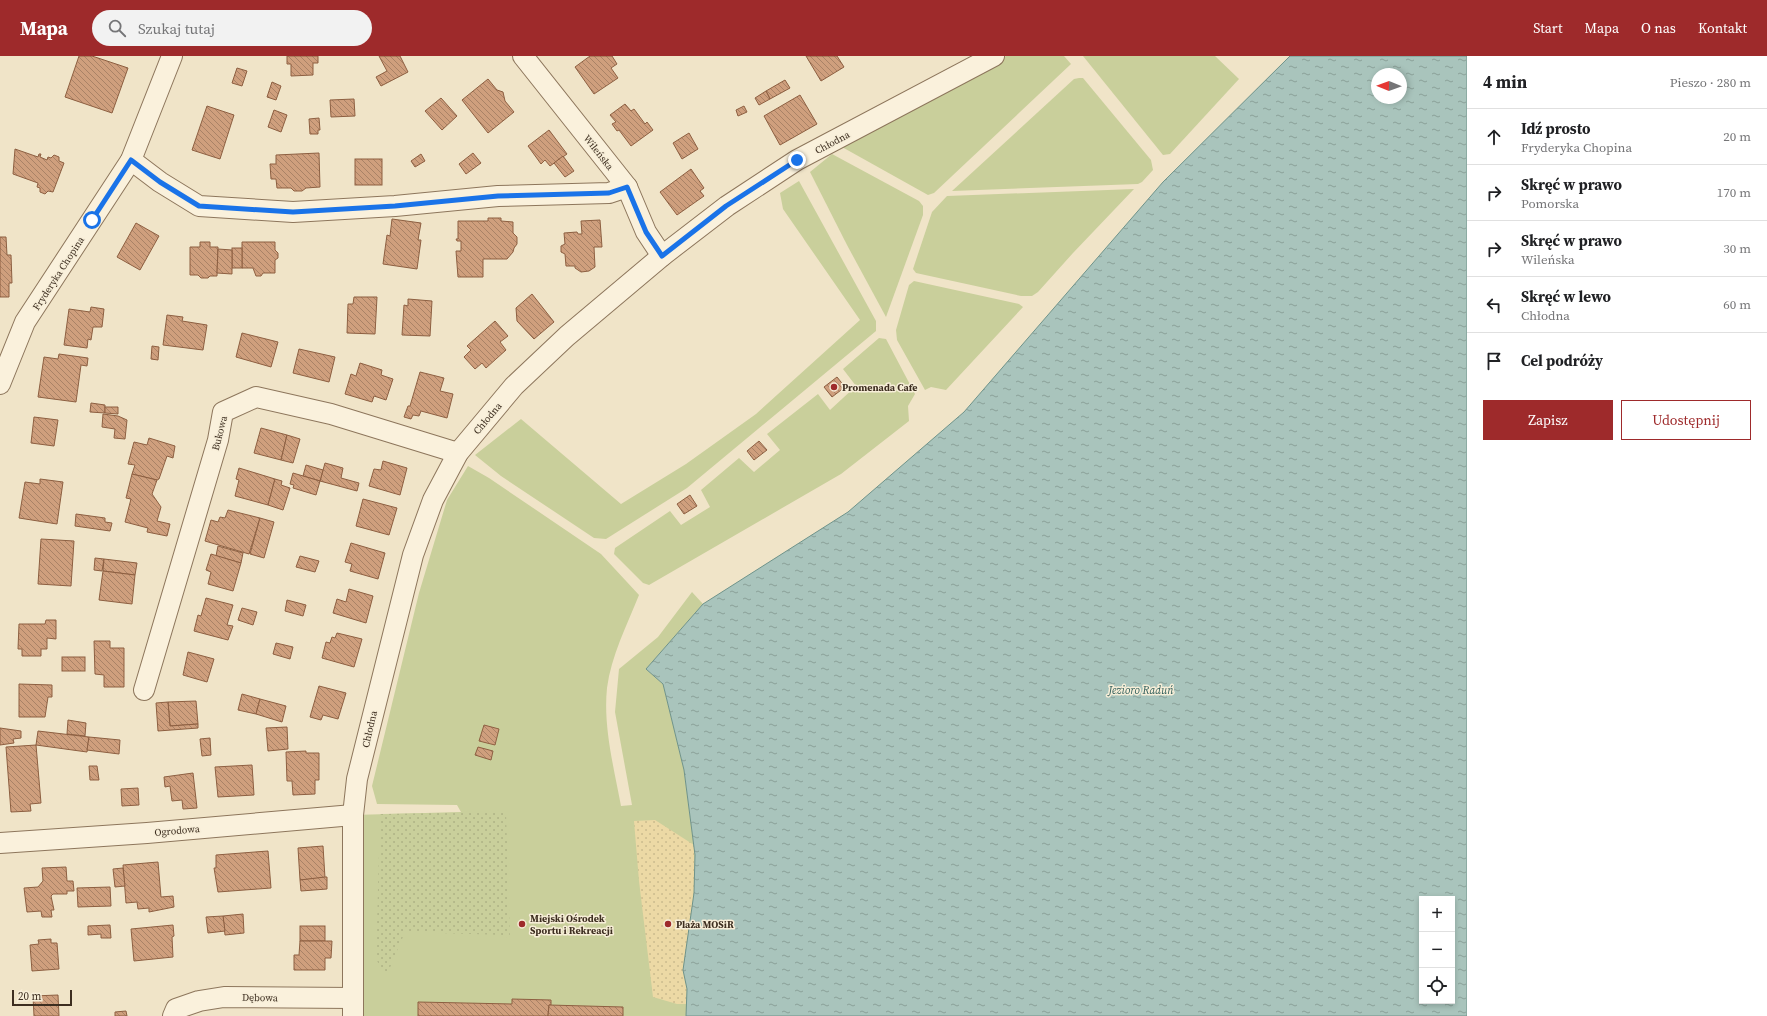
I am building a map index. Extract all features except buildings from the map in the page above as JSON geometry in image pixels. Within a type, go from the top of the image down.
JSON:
[{"type":"street","name":"Fryderyka Chopina","points":[[0,384],[25,322],[131,160],[172,56]]},
{"type":"street","name":"Chłodna","points":[[353,1007],[353,815],[357,779],[413,555],[433,500],[458,453],[514,386],[567,336],[662,256],[726,206],[797,160],[993,57]]},
{"type":"street","name":"Wileńska","points":[[532,59],[627,187],[646,232],[662,256]]},
{"type":"street","points":[[131,160],[160,182],[199,206],[293,212],[395,206],[498,196],[609,193],[627,187]]},
{"type":"street","name":"Bukowa","points":[[144,690],[218,440],[223,412],[256,397],[331,414],[458,453]]},
{"type":"street","name":"Ogrodowa","points":[[0,843],[147,833],[353,815]]},
{"type":"street","name":"Dębowa","points":[[173,1016],[176,1009],[199,1001],[224,997],[353,1007]]},
{"type":"green space","points":[[1006,56],[1064,56],[1071,64],[934,193],[928,195],[842,147]]},
{"type":"green space","points":[[1083,56],[1215,56],[1239,79],[1170,154],[1163,155]]},
{"type":"green space","points":[[1083,78],[1151,160],[1153,170],[1142,182],[1138,184],[952,191],[1074,79]]},
{"type":"green space","points":[[832,154],[919,201],[923,206],[923,215],[886,317],[810,172]]},
{"type":"green space","points":[[799,181],[876,321],[876,331],[687,488],[606,539],[594,538],[501,476],[475,455],[521,419],[621,504],[686,464],[756,414],[860,320],[783,209],[780,193]]},
{"type":"green space","points":[[1134,189],[1038,292],[1032,296],[1021,296],[916,273],[913,269],[932,212],[947,196]]},
{"type":"green space","points":[[914,281],[1019,304],[1023,307],[946,390],[931,387],[925,390],[897,340],[896,330],[909,285]]},
{"type":"green space","points":[[879,338],[886,339],[915,394],[908,406],[909,421],[841,474],[649,585],[643,583],[614,554],[615,548],[670,511],[681,525],[710,507],[701,490],[739,458],[754,472],[780,450],[767,434],[818,394],[830,410],[856,386],[843,369]]},
{"type":"green space","points":[[468,466],[489,478],[601,554],[639,595],[616,652],[607,688],[606,703],[608,732],[612,762],[621,806],[632,805],[615,712],[619,669],[658,637],[692,592],[703,604],[646,669],[663,684],[684,770],[695,855],[687,1016],[353,1016],[353,815],[461,812],[457,805],[377,804],[372,786],[419,593],[447,500]]},
{"type":"green space","points":[[506,812],[510,939],[503,935],[405,932],[386,977],[376,959],[380,814]]},
{"type":"sand","name":"Plaża MOSiR","points":[[655,820],[694,845],[694,893],[687,1004],[677,1004],[653,997],[639,881],[634,821]]},
{"type":"water","name":"Jezioro Raduń","points":[[1290,56],[1467,56],[1467,1016],[686,1016],[687,989],[683,970],[694,893],[695,855],[684,770],[663,684],[646,669],[703,604],[848,512],[964,412],[1163,182]]},
{"type":"place","name":"Promenada Cafe","points":[[834,387]]},
{"type":"place","name":"Miejski Ośrodek Sportu i Rekreacji","points":[[522,924]]},
{"type":"place","name":"Plaża MOSiR","points":[[668,924]]},
{"type":"route","points":[[92,220],[131,160],[160,182],[199,206],[293,212],[395,206],[498,196],[609,193],[627,187],[646,232],[662,256],[726,206],[797,160]]}]
